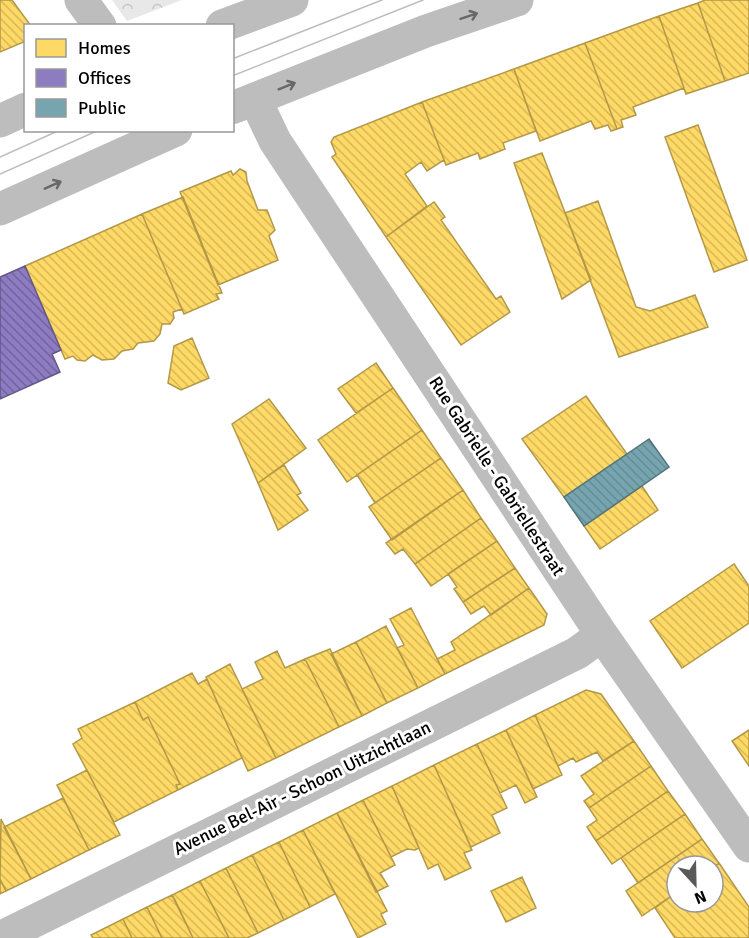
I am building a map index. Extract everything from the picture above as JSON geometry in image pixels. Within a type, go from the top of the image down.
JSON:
[{"type":"street","points":[[81,0],[99,24]]},
{"type":"street","points":[[227,24],[292,0]]},
{"type":"street","points":[[244,104],[426,31],[517,0]]},
{"type":"street","name":"Rue Gabrielle - Gabriellestraat","points":[[244,104],[275,141],[602,635],[749,846]]},
{"type":"street","points":[[0,121],[24,110]]},
{"type":"street","points":[[0,209],[172,132]]},
{"type":"street","name":"Avenue Bel-Air - Schoon Uitzichtlaan","points":[[0,938],[577,653],[602,635]]},
{"type":"green space","points":[[112,0],[182,0],[127,21]]},
{"type":"building: Homes","points":[[0,0],[12,0],[30,24],[24,24],[24,42],[0,52]]},
{"type":"building: Homes","points":[[705,0],[749,0],[749,73],[725,81],[698,3]]},
{"type":"building: Homes","points":[[698,3],[725,81],[686,94],[659,16]]},
{"type":"building: Homes","points":[[659,16],[684,88],[633,107],[636,115],[621,120],[623,127],[617,129],[585,43]]},
{"type":"building: Homes","points":[[585,43],[617,129],[611,131],[608,125],[595,129],[591,121],[540,141],[514,69]]},
{"type":"building: Homes","points":[[514,69],[536,131],[503,143],[505,149],[480,159],[478,153],[446,165],[422,102]]},
{"type":"building: Homes","points":[[422,102],[444,160],[427,171],[421,162],[405,174],[427,206],[386,237],[332,157],[336,154],[331,142],[334,137]]},
{"type":"building: Homes","points":[[698,125],[747,260],[714,272],[665,137]]},
{"type":"building: Homes","points":[[542,153],[591,280],[562,299],[514,163]]},
{"type":"building: Homes","points":[[240,169],[246,172],[258,210],[267,210],[275,230],[269,236],[278,260],[218,285],[180,192],[231,171],[233,175]]},
{"type":"building: Homes","points":[[183,197],[222,293],[216,294],[219,299],[184,314],[142,214]]},
{"type":"building: Homes","points":[[598,201],[636,307],[650,311],[695,295],[708,327],[619,357],[565,213]]},
{"type":"building: Homes","points":[[434,202],[445,217],[441,220],[496,299],[501,296],[510,312],[461,345],[386,237]]},
{"type":"building: Homes","points":[[142,214],[182,309],[173,312],[174,318],[170,324],[162,324],[160,334],[154,341],[138,343],[133,349],[122,351],[114,359],[102,360],[93,355],[85,361],[77,360],[73,356],[65,359],[25,266]]},
{"type":"building: Homes","points":[[192,338],[209,378],[181,390],[168,383],[174,346]]},
{"type":"building: Homes","points":[[376,363],[393,388],[356,413],[338,389]]},
{"type":"building: Homes","points":[[393,388],[422,430],[347,482],[318,440]]},
{"type":"building: Homes","points":[[586,396],[627,454],[564,497],[522,439]]},
{"type":"building: Homes","points":[[269,399],[306,448],[258,483],[232,424]]},
{"type":"building: Homes","points":[[422,430],[441,458],[375,503],[357,475]]},
{"type":"building: Homes","points":[[441,458],[463,490],[392,540],[369,507]]},
{"type":"building: Homes","points":[[284,465],[301,493],[297,495],[308,510],[278,530],[258,483]]},
{"type":"building: Homes","points":[[642,486],[658,510],[600,549],[584,526]]},
{"type":"building: Homes","points":[[463,490],[481,518],[415,564],[403,549],[395,554],[386,543]]},
{"type":"building: Homes","points":[[481,518],[497,541],[431,586],[415,564]]},
{"type":"building: Homes","points":[[497,541],[515,568],[463,602],[448,574]]},
{"type":"building: Homes","points":[[734,564],[749,586],[749,623],[682,668],[650,621]]},
{"type":"building: Homes","points":[[515,568],[529,588],[491,615],[484,606],[471,614],[463,602]]},
{"type":"building: Homes","points":[[529,588],[547,614],[544,625],[445,674],[437,659],[455,650],[451,642]]},
{"type":"building: Homes","points":[[411,608],[445,674],[418,688],[397,648],[404,645],[390,619]]},
{"type":"building: Homes","points":[[386,626],[418,688],[387,703],[356,642]]},
{"type":"building: Homes","points":[[356,642],[387,703],[362,716],[331,654]]},
{"type":"building: Homes","points":[[330,649],[362,716],[339,727],[305,659]]},
{"type":"building: Homes","points":[[277,651],[285,668],[305,659],[339,727],[276,758],[242,689],[263,679],[255,662]]},
{"type":"building: Homes","points":[[230,664],[276,758],[248,771],[206,677]]},
{"type":"building: Homes","points":[[192,673],[198,684],[207,679],[242,758],[178,790],[176,785],[180,784],[148,717],[143,720],[135,702]]},
{"type":"building: Homes","points":[[586,690],[601,694],[634,741],[603,761],[597,752],[576,762],[573,758],[558,766],[535,715]]},
{"type":"building: Homes","points":[[135,702],[143,720],[148,717],[180,784],[176,785],[178,790],[114,822],[73,744],[82,738],[78,729]]},
{"type":"building: Homes","points":[[535,715],[562,775],[533,789],[506,730]]},
{"type":"building: Homes","points":[[506,730],[537,797],[525,803],[516,785],[500,793],[477,744]]},
{"type":"building: Homes","points":[[749,730],[749,766],[732,741]]},
{"type":"building: Homes","points":[[634,741],[651,766],[589,808],[584,801],[594,794],[581,776]]},
{"type":"building: Homes","points":[[477,744],[507,808],[492,815],[500,833],[471,847],[434,765]]},
{"type":"building: Homes","points":[[434,765],[472,850],[464,853],[471,868],[445,880],[438,864],[428,869],[392,786]]},
{"type":"building: Homes","points":[[651,766],[668,791],[596,841],[587,827],[597,820],[589,808]]},
{"type":"building: Homes","points":[[87,770],[120,835],[89,850],[57,785]]},
{"type":"building: Homes","points":[[392,786],[419,848],[407,849],[391,857],[363,800]]},
{"type":"building: Homes","points":[[668,791],[685,814],[612,864],[596,841]]},
{"type":"building: Homes","points":[[63,798],[89,850],[31,879],[4,827]]},
{"type":"building: Homes","points":[[363,800],[395,865],[380,873],[388,886],[376,892],[337,813]]},
{"type":"building: Homes","points":[[337,813],[387,911],[381,914],[386,924],[358,938],[303,830]]},
{"type":"building: Homes","points":[[685,814],[702,839],[680,854],[665,854],[665,864],[638,883],[621,858]]},
{"type":"building: Homes","points":[[1,819],[31,879],[6,891],[0,879]]},
{"type":"building: Homes","points":[[303,830],[335,894],[310,907],[279,842]]},
{"type":"building: Homes","points":[[702,839],[713,854],[680,854]]},
{"type":"building: Homes","points":[[279,842],[310,907],[284,920],[252,855]]},
{"type":"building: Homes","points":[[252,855],[284,920],[258,933],[226,868]]},
{"type":"building: Homes","points":[[665,864],[665,900],[642,916],[626,891]]},
{"type":"building: Homes","points":[[226,868],[258,933],[247,938],[229,938],[200,881]]},
{"type":"building: Homes","points":[[725,872],[749,907],[749,938],[675,938],[655,908],[665,901],[665,914],[725,914]]},
{"type":"building: Homes","points":[[522,877],[536,908],[506,922],[491,891]]},
{"type":"building: Homes","points":[[0,879],[6,891],[0,894]]},
{"type":"building: Homes","points":[[200,881],[229,938],[193,938],[172,895]]},
{"type":"building: Homes","points":[[172,895],[193,938],[162,938],[147,907]]},
{"type":"building: Homes","points":[[147,907],[162,938],[132,938],[123,919]]},
{"type":"building: Homes","points":[[123,919],[132,938],[93,938],[91,935]]},
{"type":"building: Offices","points":[[25,266],[61,350],[52,354],[60,372],[0,399],[0,277]]},
{"type":"building: Public","points":[[649,439],[669,467],[584,526],[564,497]]},
{"type":"tram line","points":[[234,58],[382,0]]},
{"type":"tram line","points":[[234,75],[423,0]]},
{"type":"tram line","points":[[0,157],[56,132]]},
{"type":"tram line","points":[[0,174],[94,132]]}]
